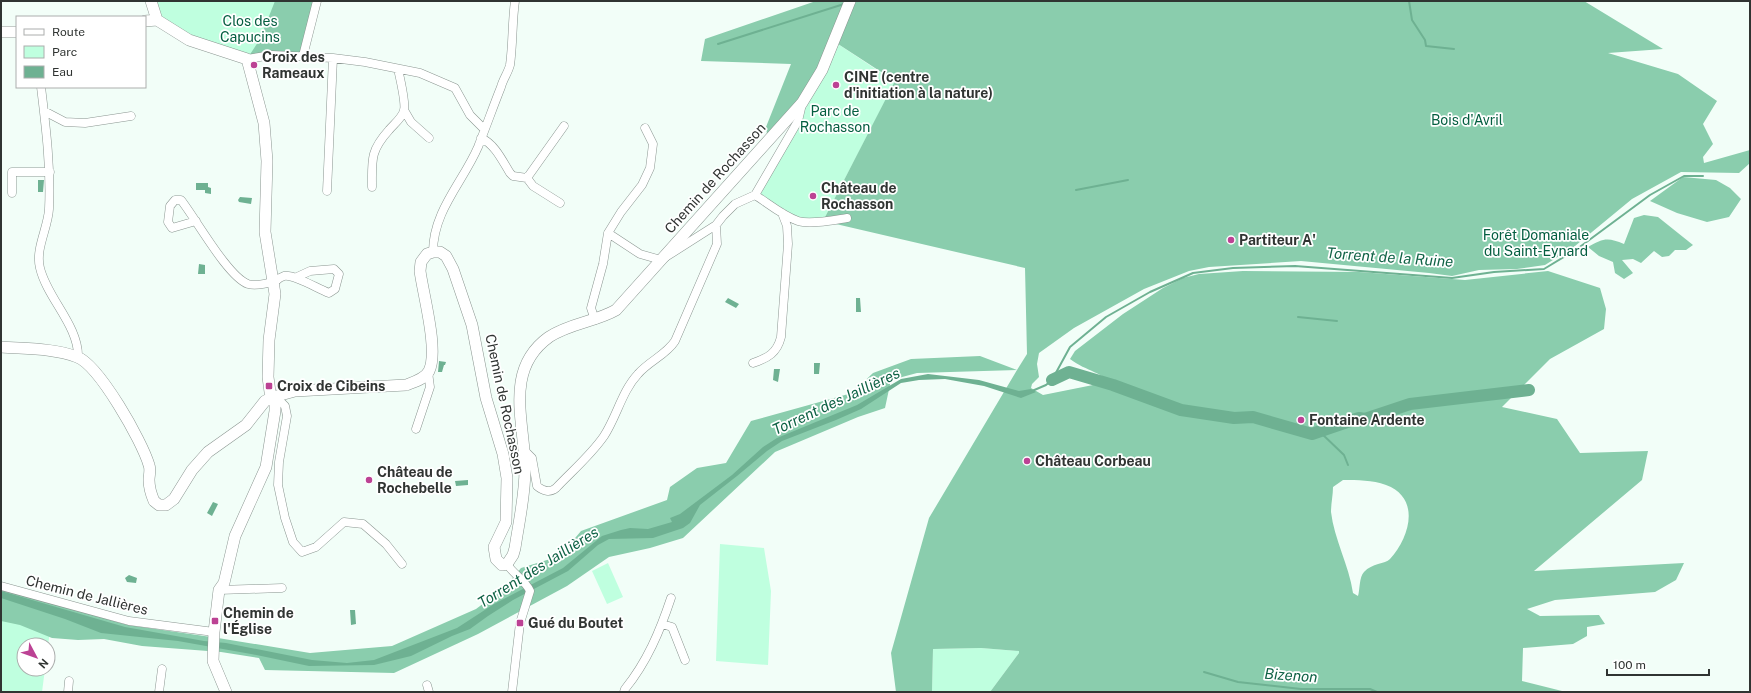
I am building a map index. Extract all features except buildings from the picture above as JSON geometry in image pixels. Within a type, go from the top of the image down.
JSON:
[{"type":"street","points":[[151,1],[157,20]]},
{"type":"street","points":[[303,56],[317,1]]},
{"type":"street","points":[[1,347],[42,350],[78,357],[86,363],[105,385],[130,423],[142,445],[150,467],[150,492],[154,501],[159,504],[166,505],[171,503],[192,470],[208,452],[246,425],[265,401],[274,396],[295,391],[406,385],[418,381],[428,372],[431,366],[432,344],[420,271],[421,262],[427,254],[433,252],[434,235],[446,204],[470,162],[510,66],[514,1]]},
{"type":"street","name":"Chemin de Rochasson","points":[[433,252],[440,252],[446,256],[453,269],[476,341],[486,398],[503,454],[507,478],[506,522],[494,547],[494,553],[498,562],[502,565],[507,564],[513,555],[515,548],[524,494],[524,450],[519,384],[523,368],[535,351],[548,338],[566,327],[604,317],[616,310],[802,104],[822,70],[850,1]]},
{"type":"street","points":[[146,21],[157,20],[189,40],[247,58],[272,55],[333,58],[365,62],[420,73],[455,88],[470,115],[484,129]]},
{"type":"street","points":[[1,32],[16,32]]},
{"type":"street","points":[[247,58],[264,123],[267,161],[265,232],[275,294],[269,340],[268,377],[270,392],[285,406],[287,416],[279,462],[278,485],[285,518],[293,542],[302,552],[316,548],[344,522],[363,524],[386,544],[402,564]]},
{"type":"street","points":[[327,191],[333,58]]},
{"type":"street","points":[[398,69],[404,110],[411,122],[429,138]]},
{"type":"street","points":[[41,88],[50,172],[49,211],[39,254],[40,268],[56,305],[71,327],[78,350],[78,357]]},
{"type":"street","points":[[608,233],[640,254],[661,260],[716,226],[732,207],[748,197],[755,195],[798,121],[802,104]]},
{"type":"street","points":[[372,186],[372,158],[375,149],[380,140],[400,118],[404,110]]},
{"type":"street","points":[[44,111],[65,122],[85,123],[132,116]]},
{"type":"street","points":[[527,178],[564,126]]},
{"type":"street","points":[[595,320],[591,308],[603,264],[608,233],[621,212],[642,185],[650,168],[653,144],[645,128]]},
{"type":"street","points":[[481,138],[489,143],[513,176],[527,178],[533,186],[560,203]]},
{"type":"street","points":[[12,193],[12,172],[50,172]]},
{"type":"street","points":[[755,195],[782,213],[798,221],[805,222],[847,218]]},
{"type":"street","points":[[753,363],[772,354],[777,349],[781,337],[788,244],[787,226],[782,213]]},
{"type":"street","points":[[196,221],[238,278],[249,284],[274,282],[284,276],[297,277],[310,271],[334,269],[339,274],[335,289],[329,293],[307,284],[297,277]]},
{"type":"street","points":[[524,450],[532,458],[535,483],[540,489],[545,491],[553,490],[587,456],[604,435],[622,399],[638,374],[671,347],[675,341],[717,244],[716,226]]},
{"type":"street","points":[[416,429],[430,387],[428,372]]},
{"type":"street","points":[[226,692],[213,661],[214,634],[219,590],[224,583],[235,536],[266,467],[275,411],[274,396]]},
{"type":"street","points":[[507,564],[512,571],[528,586],[530,591],[520,623],[512,692]]},
{"type":"street","name":"Chemin de Jallières","points":[[1,586],[130,621],[214,634]]},
{"type":"street","points":[[219,590],[282,588]]},
{"type":"street","points":[[624,692],[644,663],[662,624],[671,598]]},
{"type":"street","points":[[662,624],[672,627],[685,660]]},
{"type":"street","points":[[159,692],[162,669]]},
{"type":"street","points":[[68,692],[70,681]]},
{"type":"green space","name":"Clos des Capucins","points":[[151,1],[317,1],[247,59],[207,47],[157,20]]},
{"type":"green space","points":[[275,1],[317,1],[302,56],[247,59],[260,39]]},
{"type":"green space","points":[[816,1],[1584,1],[1663,49],[1608,53],[1678,74],[1717,101],[1703,124],[1713,144],[1703,157],[1704,163],[1750,150],[1750,163],[1739,173],[1681,172],[1632,199],[1575,246],[1545,265],[1517,269],[1479,270],[1452,276],[1301,261],[1209,267],[1189,271],[1144,289],[1074,328],[1039,353],[1037,364],[1039,377],[1032,384],[1031,388],[1043,395],[1098,384],[1116,389],[1111,383],[1100,375],[1070,359],[1075,351],[1123,314],[1163,288],[1183,278],[1199,274],[1243,271],[1359,272],[1465,280],[1548,271],[1600,288],[1606,309],[1604,329],[1550,359],[1502,407],[1557,419],[1580,453],[1648,451],[1642,480],[1534,571],[1684,563],[1676,580],[1655,592],[1555,600],[1527,609],[1540,616],[1599,615],[1605,624],[1587,627],[1587,636],[1573,644],[1523,648],[1522,681],[1566,692],[990,692],[1019,651],[981,648],[933,649],[932,692],[896,692],[891,653],[929,518],[1027,354],[1025,268],[823,221],[895,81],[835,42],[822,70],[768,141],[766,127],[791,64],[701,61],[705,39]],"holes":[[[1343,480],[1370,481],[1386,485],[1397,491],[1404,499],[1408,508],[1409,519],[1403,540],[1388,561],[1374,565],[1362,574],[1358,596],[1353,593],[1335,532],[1331,512],[1333,487]]]},
{"type":"green space","name":"Parc de Rochasson","points":[[835,42],[895,82],[823,221],[805,222],[755,195]]},
{"type":"green space","points":[[1683,177],[1716,180],[1730,188],[1741,199],[1729,217],[1707,222],[1677,213],[1650,201]]},
{"type":"green space","points":[[1644,215],[1658,217],[1693,245],[1686,250],[1675,250],[1669,256],[1662,257],[1654,251],[1641,263],[1633,259],[1622,260],[1633,273],[1624,279],[1615,273],[1613,262],[1599,256],[1588,247],[1602,240],[1614,240],[1624,244],[1634,218]]},
{"type":"green space","points":[[980,356],[1017,370],[917,373],[891,380],[885,408],[858,417],[775,452],[683,538],[650,548],[609,557],[567,586],[478,634],[394,673],[265,670],[259,658],[221,652],[142,646],[104,639],[78,640],[56,638],[56,637],[50,637],[20,625],[1,621],[1,589],[128,625],[310,653],[392,646],[476,609],[504,588],[521,568],[560,556],[581,531],[667,500],[670,487],[697,468],[726,463],[751,421],[852,393],[873,373],[911,359]]},
{"type":"green space","points":[[720,544],[764,548],[771,591],[768,665],[716,661]]},
{"type":"green space","points":[[608,563],[623,597],[607,604],[592,571]]},
{"type":"green space","points":[[1,598],[52,614],[49,637],[16,637],[16,677],[44,677],[42,692],[1,692]]},
{"type":"green space","points":[[981,648],[1019,651],[990,692],[932,692],[933,649]]},
{"type":"water","points":[[38,180],[44,180],[43,192],[38,192]]},
{"type":"water","points":[[196,183],[208,183],[208,187],[211,188],[211,194],[205,193],[205,190],[196,190]]},
{"type":"water","points":[[240,197],[252,198],[251,204],[239,202],[238,200]]},
{"type":"water","points":[[199,264],[205,265],[205,274],[198,274]]},
{"type":"water","points":[[728,298],[739,304],[736,308],[725,302]]},
{"type":"water","points":[[856,298],[860,298],[861,312],[856,312]]},
{"type":"water","points":[[439,361],[446,362],[442,372],[438,372]]},
{"type":"water","points":[[814,363],[820,363],[819,374],[814,374]]},
{"type":"water","points":[[774,369],[780,369],[778,382],[773,380]]},
{"type":"water","points":[[928,374],[979,380],[1019,391],[1031,389],[1036,392],[1021,398],[984,386],[945,379],[919,380],[901,383],[861,409],[782,441],[767,451],[700,505],[690,523],[683,528],[653,538],[609,539],[598,545],[568,571],[513,600],[470,629],[411,656],[374,665],[309,666],[178,641],[101,633],[65,619],[1,598],[1,591],[125,627],[204,641],[226,643],[312,660],[347,663],[374,660],[457,628],[494,604],[563,568],[602,536],[630,528],[648,529],[672,522],[670,518],[680,514],[732,475],[763,447],[777,438],[857,405],[901,379]]},
{"type":"water","points":[[468,480],[468,485],[456,486],[455,481]]},
{"type":"water","points":[[213,502],[218,504],[212,516],[207,513]]},
{"type":"water","points":[[129,575],[137,578],[136,583],[127,582],[125,578]]},
{"type":"water","points":[[350,610],[355,610],[356,624],[351,625]]},
{"type":"waterway","points":[[1409,1],[1412,20],[1425,40],[1426,46],[1454,49]]},
{"type":"waterway","points":[[718,44],[844,4]]},
{"type":"waterway","name":"Torrent de la Ruine","points":[[1032,391],[1046,385],[1052,380],[1070,347],[1106,317],[1150,292],[1193,273],[1233,268],[1295,266],[1452,278],[1494,272],[1544,269],[1577,249],[1650,195],[1684,176],[1703,176]]},
{"type":"waterway","points":[[1076,190],[1128,180]]},
{"type":"waterway","points":[[1298,317],[1337,321]]},
{"type":"waterway","name":"Torrent de la Ruine","points":[[1052,380],[1069,372],[1113,385],[1181,410],[1234,418],[1253,417],[1312,434],[1359,418],[1365,419],[1410,404],[1529,390]]},
{"type":"waterway","points":[[1320,432],[1344,455],[1348,465]]},
{"type":"waterway","name":"Bizenon","points":[[1204,672],[1238,682],[1301,689],[1370,689],[1377,692]]},
{"type":"place","name":"Croix des Rameaux","points":[[254,65]]},
{"type":"place","name":"CINE (centre d'initiation à la nature)","points":[[836,85]]},
{"type":"place","name":"Château de Rochasson","points":[[813,196]]},
{"type":"place","name":"Partiteur A'","points":[[1231,240]]},
{"type":"place","name":"Croix de Cibeins","points":[[269,386]]},
{"type":"place","name":"Fontaine Ardente","points":[[1301,420]]},
{"type":"place","name":"Château Corbeau","points":[[1027,461]]},
{"type":"place","name":"Château de Rochebelle","points":[[369,480]]},
{"type":"place","name":"Chemin de l'Église","points":[[215,621]]},
{"type":"place","name":"Gué du Boutet","points":[[520,623]]},
{"type":"park label","name":"Bois d'Avril","points":[[1467,120]]},
{"type":"park label","name":"Forêt Domaniale du Saint-Eynard","points":[[1536,244]]},
{"type":"water label","name":"Torrent des Jaillières","points":[[836,401]]},
{"type":"water label","name":"Torrent des Jaillières","points":[[538,567]]}]
